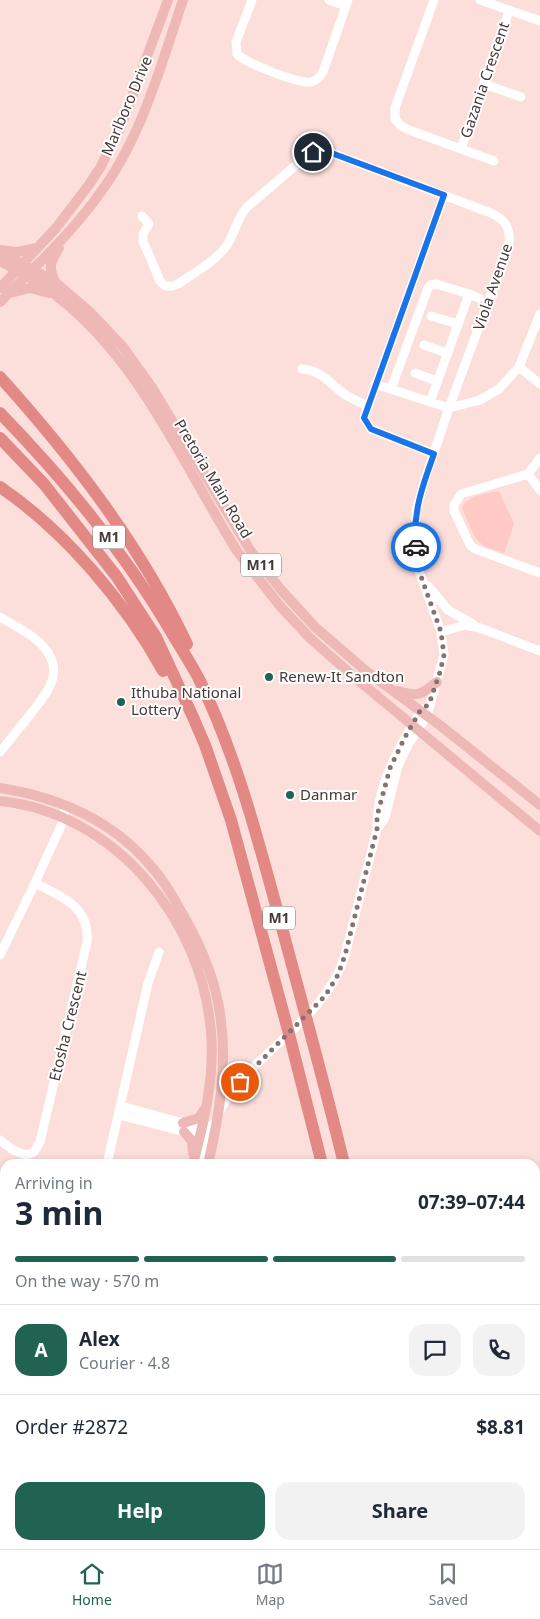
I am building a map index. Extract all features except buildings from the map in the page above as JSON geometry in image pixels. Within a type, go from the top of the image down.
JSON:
[{"type":"highway","points":[[0,377],[68,456],[120,526],[175,618],[193,659],[198,677]]},
{"type":"highway","name":"M1","points":[[0,413],[81,503],[112,541],[153,601],[198,677],[222,732],[253,825],[343,1159]]},
{"type":"highway","name":"M1","points":[[0,438],[50,491],[118,577],[156,637],[206,745],[231,820],[321,1159]]},
{"type":"highway","points":[[0,487],[28,508],[81,558],[144,638],[179,699],[189,708]]},
{"type":"main road","name":"Marlboro Drive","points":[[0,302],[4,289],[18,267],[72,209],[110,148],[120,129],[142,74],[168,0]]},
{"type":"main road","name":"Marlboro Drive","points":[[4,289],[28,273],[69,232],[106,185],[124,155],[156,79],[183,0]]},
{"type":"main road","points":[[55,282],[50,271],[51,262],[69,232]]},
{"type":"main road","points":[[0,251],[17,252],[37,248]]},
{"type":"main road","name":"M11","points":[[0,251],[28,273]]},
{"type":"main road","name":"M11","points":[[0,261],[18,267]]},
{"type":"main road","points":[[0,267],[4,289],[30,288],[57,296]]},
{"type":"main road","name":"Pretoria Main Road","points":[[28,273],[55,282],[109,330],[142,371],[170,415],[241,537],[282,592],[321,633],[366,671],[540,805]]},
{"type":"main road","name":"Pretoria Main Road","points":[[28,273],[80,316],[109,346],[137,381],[237,551],[276,602],[310,638],[540,831]]},
{"type":"main road","points":[[390,688],[407,694],[419,695],[437,682]]},
{"type":"main road","points":[[0,788],[27,793],[65,805],[118,834],[149,864],[175,901],[202,952],[219,1002],[222,1022],[223,1077],[209,1159]]},
{"type":"main road","points":[[0,801],[43,810],[90,832],[109,844],[153,888],[169,908],[178,924],[202,984],[211,1032],[210,1074],[201,1131],[193,1159]]},
{"type":"main road","points":[[192,1159],[193,1145],[184,1127],[199,1118],[205,1108]]},
{"type":"street","points":[[252,0],[236,42],[237,54],[247,62],[305,83],[314,82],[323,72],[347,3],[329,0]]},
{"type":"street","name":"Gazania Crescent","points":[[434,0],[394,115],[398,123],[408,130],[494,161]]},
{"type":"street","points":[[480,0],[540,21]]},
{"type":"street","name":"Gazania Crescent","points":[[462,149],[509,11]]},
{"type":"street","points":[[484,84],[521,97]]},
{"type":"street","name":"Viola Avenue","points":[[142,216],[149,223],[143,234],[142,241],[160,281],[163,285],[170,287],[178,284],[224,249],[232,236],[241,214],[247,207],[310,154],[318,151],[334,154],[444,195],[496,215],[506,223],[510,234],[508,248],[449,408],[416,511],[415,542],[418,568],[441,632],[444,655],[437,682],[424,714]]},
{"type":"street","points":[[434,454],[371,429],[364,418],[444,195]]},
{"type":"street","points":[[392,389],[419,311],[431,285],[436,284],[479,298]]},
{"type":"street","points":[[430,402],[469,294]]},
{"type":"street","points":[[375,384],[449,408],[470,403],[490,395],[508,381],[520,367],[540,314]]},
{"type":"street","points":[[432,316],[458,324]]},
{"type":"street","points":[[424,345],[447,353]]},
{"type":"street","points":[[520,367],[540,384]]},
{"type":"street","points":[[302,369],[312,370],[321,374],[344,394],[367,406]]},
{"type":"street","points":[[414,373],[437,381]]},
{"type":"street","points":[[540,458],[528,474],[461,494],[454,505],[454,511],[470,545],[475,549],[540,573]]},
{"type":"street","points":[[528,474],[540,490]]},
{"type":"street","name":"Viola Avenue","points":[[421,576],[448,610],[480,628]]},
{"type":"street","points":[[0,617],[41,643],[51,656],[54,671],[53,681],[47,693],[0,752]]},
{"type":"street","points":[[441,632],[465,625],[480,628],[540,651]]},
{"type":"street","points":[[203,1159],[212,1128],[226,1100],[240,1082],[320,1002],[338,975],[345,955],[377,829],[377,816],[387,776],[395,755],[424,714]]},
{"type":"street","points":[[0,955],[64,819],[65,805]]},
{"type":"street","name":"Etosha Crescent","points":[[0,1140],[13,1150],[26,1155],[34,1152],[40,1142],[87,942],[85,920],[75,906],[63,897],[35,883]]},
{"type":"street","points":[[108,1159],[148,983],[159,952]]},
{"type":"street","points":[[120,1111],[201,1131],[215,1131]]},
{"type":"shaded area","points":[[499,491],[514,524],[504,553],[484,546],[475,538],[462,508],[472,498]]},
{"type":"way so far","points":[[240,1082],[320,1002],[338,975],[345,955],[377,829],[377,816],[387,776],[395,755],[420,711],[429,704],[440,672],[444,655],[441,632],[418,568],[416,547]]},
{"type":"place","name":"Renew-It Sandton","points":[[269,677]]},
{"type":"place","name":"Ithuba National Lottery","points":[[121,702]]},
{"type":"place","name":"Danmar","points":[[290,795]]},
{"type":"route","points":[[313,152],[334,154],[444,195],[364,413],[364,418],[371,429],[434,454],[416,511],[416,547]]}]
